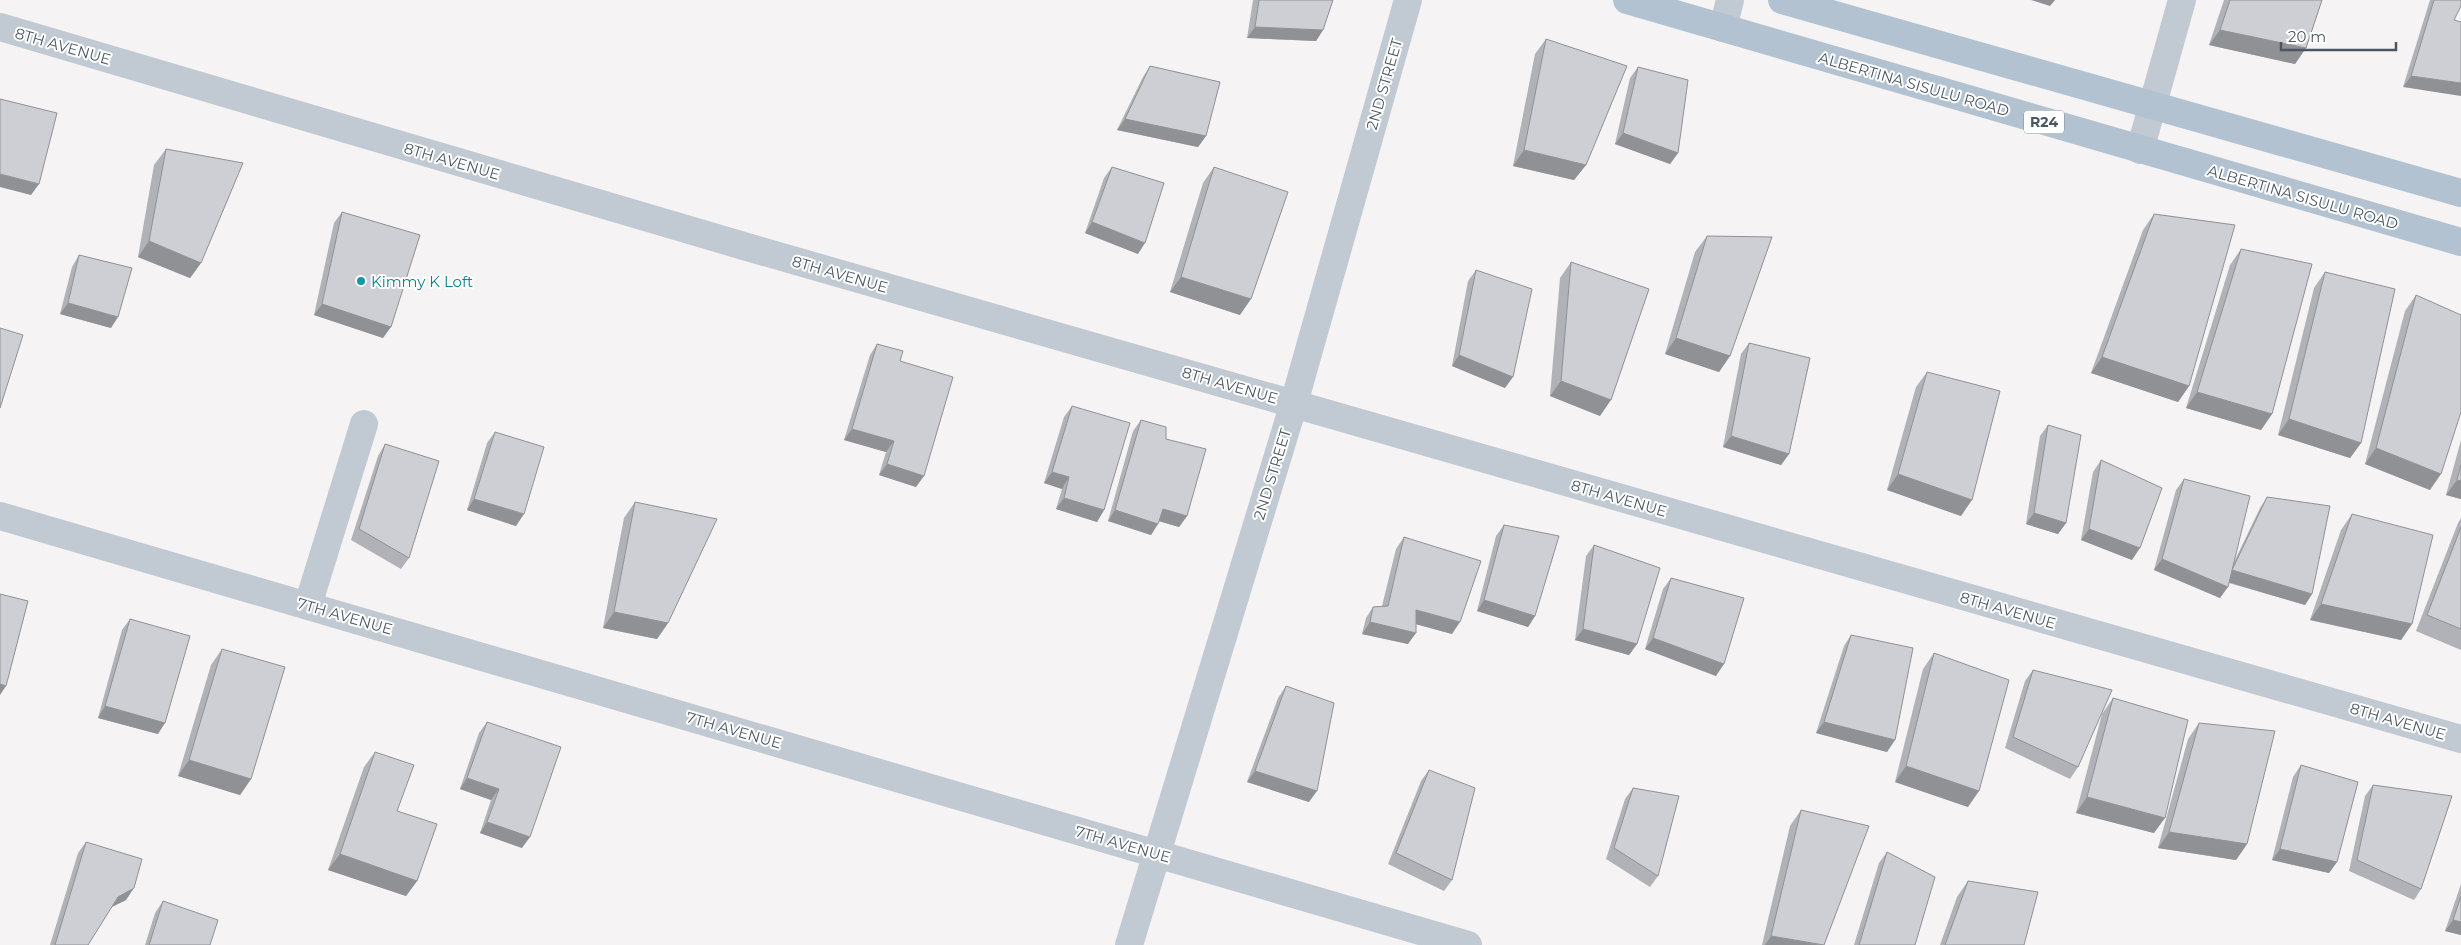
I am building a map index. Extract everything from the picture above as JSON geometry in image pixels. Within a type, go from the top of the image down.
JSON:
[{"type":"main road","name":"ALBERTINA SISULU ROAD","points":[[1627,0],[2461,242]]},
{"type":"main road","points":[[1782,0],[2461,193]]},
{"type":"street","name":"2ND STREET","points":[[1129,945],[1155,853],[1294,403],[1408,0]]},
{"type":"street","points":[[1723,28],[1730,0]]},
{"type":"street","points":[[2140,150],[2182,0]]},
{"type":"street","name":"8TH AVENUE","points":[[0,27],[737,245],[1294,403],[1865,570],[2461,739]]},
{"type":"street","points":[[308,605],[364,424]]},
{"type":"street","name":"7TH AVENUE","points":[[0,516],[1468,945]]},
{"type":"building","points":[[1259,0],[1333,0],[1323,30],[1255,27]]},
{"type":"building","points":[[2230,0],[2322,0],[2306,48],[2220,30]]},
{"type":"building","points":[[2434,0],[2461,0],[2461,6],[2454,20],[2461,22],[2461,83],[2411,76]]},
{"type":"building","points":[[1546,39],[1627,66],[1586,165],[1524,150]]},
{"type":"building","points":[[1150,66],[1220,82],[1206,136],[1125,119]]},
{"type":"building","points":[[1638,67],[1688,80],[1678,153],[1623,133]]},
{"type":"building","points":[[0,99],[57,113],[39,184],[0,174]]},
{"type":"building","points":[[166,149],[243,163],[201,263],[149,241]]},
{"type":"building","points":[[1112,167],[1164,183],[1145,243],[1092,222]]},
{"type":"building","points":[[1214,167],[1288,192],[1251,299],[1181,277]]},
{"type":"building","name":"Kimmy K Loft","points":[[342,212],[420,235],[391,327],[322,304]]},
{"type":"building","points":[[2154,214],[2235,225],[2189,386],[2102,357]]},
{"type":"building","points":[[1707,236],[1772,237],[1730,356],[1676,338]]},
{"type":"building","points":[[2241,249],[2312,264],[2272,414],[2197,392]]},
{"type":"building","points":[[79,255],[132,268],[118,317],[68,303]]},
{"type":"building","points":[[1571,262],[1649,289],[1611,400],[1561,381]]},
{"type":"building","points":[[1476,270],[1532,289],[1513,377],[1459,355]]},
{"type":"building","points":[[2325,272],[2395,289],[2361,443],[2289,419]]},
{"type":"building","points":[[2416,295],[2461,315],[2461,412],[2441,474],[2376,448]]},
{"type":"building","points":[[0,328],[23,335],[0,408]]},
{"type":"building","points":[[1749,343],[1810,358],[1789,454],[1731,436]]},
{"type":"building","points":[[877,344],[903,351],[900,361],[953,377],[924,476],[887,464],[894,441],[852,429]]},
{"type":"building","points":[[1927,372],[2000,391],[1972,500],[1898,474]]},
{"type":"building","points":[[1072,406],[1130,423],[1104,510],[1064,498],[1069,477],[1052,472]]},
{"type":"building","points":[[1141,420],[1166,427],[1166,439],[1206,449],[1187,516],[1163,509],[1158,524],[1115,510]]},
{"type":"building","points":[[2048,425],[2081,435],[2066,523],[2034,513]]},
{"type":"building","points":[[495,432],[544,447],[524,514],[474,499]]},
{"type":"building","points":[[385,444],[439,461],[409,558],[359,529]]},
{"type":"building","points":[[2101,460],[2162,488],[2140,548],[2089,529]]},
{"type":"building","points":[[2461,465],[2461,481],[2457,480]]},
{"type":"building","points":[[2184,479],[2250,496],[2228,587],[2162,559]]},
{"type":"building","points":[[2267,497],[2330,506],[2312,594],[2232,570]]},
{"type":"building","points":[[635,502],[717,519],[668,623],[614,612]]},
{"type":"building","points":[[2352,514],[2433,535],[2412,624],[2321,604]]},
{"type":"building","points":[[1504,525],[1559,536],[1535,616],[1484,600]]},
{"type":"building","points":[[2461,527],[2461,629],[2427,615]]},
{"type":"building","points":[[1404,537],[1481,561],[1460,622],[1416,610],[1416,633],[1370,622],[1373,607],[1388,606]]},
{"type":"building","points":[[1594,545],[1660,568],[1637,644],[1583,629]]},
{"type":"building","points":[[1671,578],[1744,598],[1724,664],[1653,638]]},
{"type":"building","points":[[0,594],[28,601],[6,686],[0,684]]},
{"type":"building","points":[[130,619],[190,636],[165,723],[105,706]]},
{"type":"building","points":[[1851,635],[1913,648],[1895,740],[1824,722]]},
{"type":"building","points":[[222,649],[285,667],[251,779],[189,760]]},
{"type":"building","points":[[1934,653],[2009,680],[1979,791],[1906,766]]},
{"type":"building","points":[[2033,670],[2112,690],[2078,767],[2013,737]]},
{"type":"building","points":[[1286,686],[1334,703],[1317,791],[1255,771]]},
{"type":"building","points":[[2113,698],[2188,720],[2165,818],[2087,797]]},
{"type":"building","points":[[487,722],[561,747],[530,837],[487,822],[499,789],[467,778]]},
{"type":"building","points":[[2199,723],[2275,731],[2247,844],[2169,832]]},
{"type":"building","points":[[375,752],[414,765],[397,811],[437,824],[417,881],[340,854]]},
{"type":"building","points":[[2301,765],[2358,782],[2337,862],[2280,849]]},
{"type":"building","points":[[1429,770],[1475,788],[1452,880],[1396,853]]},
{"type":"building","points":[[2373,785],[2452,796],[2421,889],[2357,860]]},
{"type":"building","points":[[1633,788],[1679,796],[1658,876],[1614,848]]},
{"type":"building","points":[[1801,810],[1869,826],[1824,945],[1771,936]]},
{"type":"building","points":[[86,842],[142,859],[134,888],[118,897],[88,945],[55,945]]},
{"type":"building","points":[[1887,852],[1935,877],[1915,945],[1859,945]]},
{"type":"building","points":[[1968,881],[2038,892],[2024,945],[1945,945]]},
{"type":"building","points":[[2461,896],[2461,922],[2453,920]]},
{"type":"building","points":[[163,901],[218,920],[210,945],[149,945]]},
{"type":"place","name":"Kimmy K Loft","points":[[361,281]]}]
